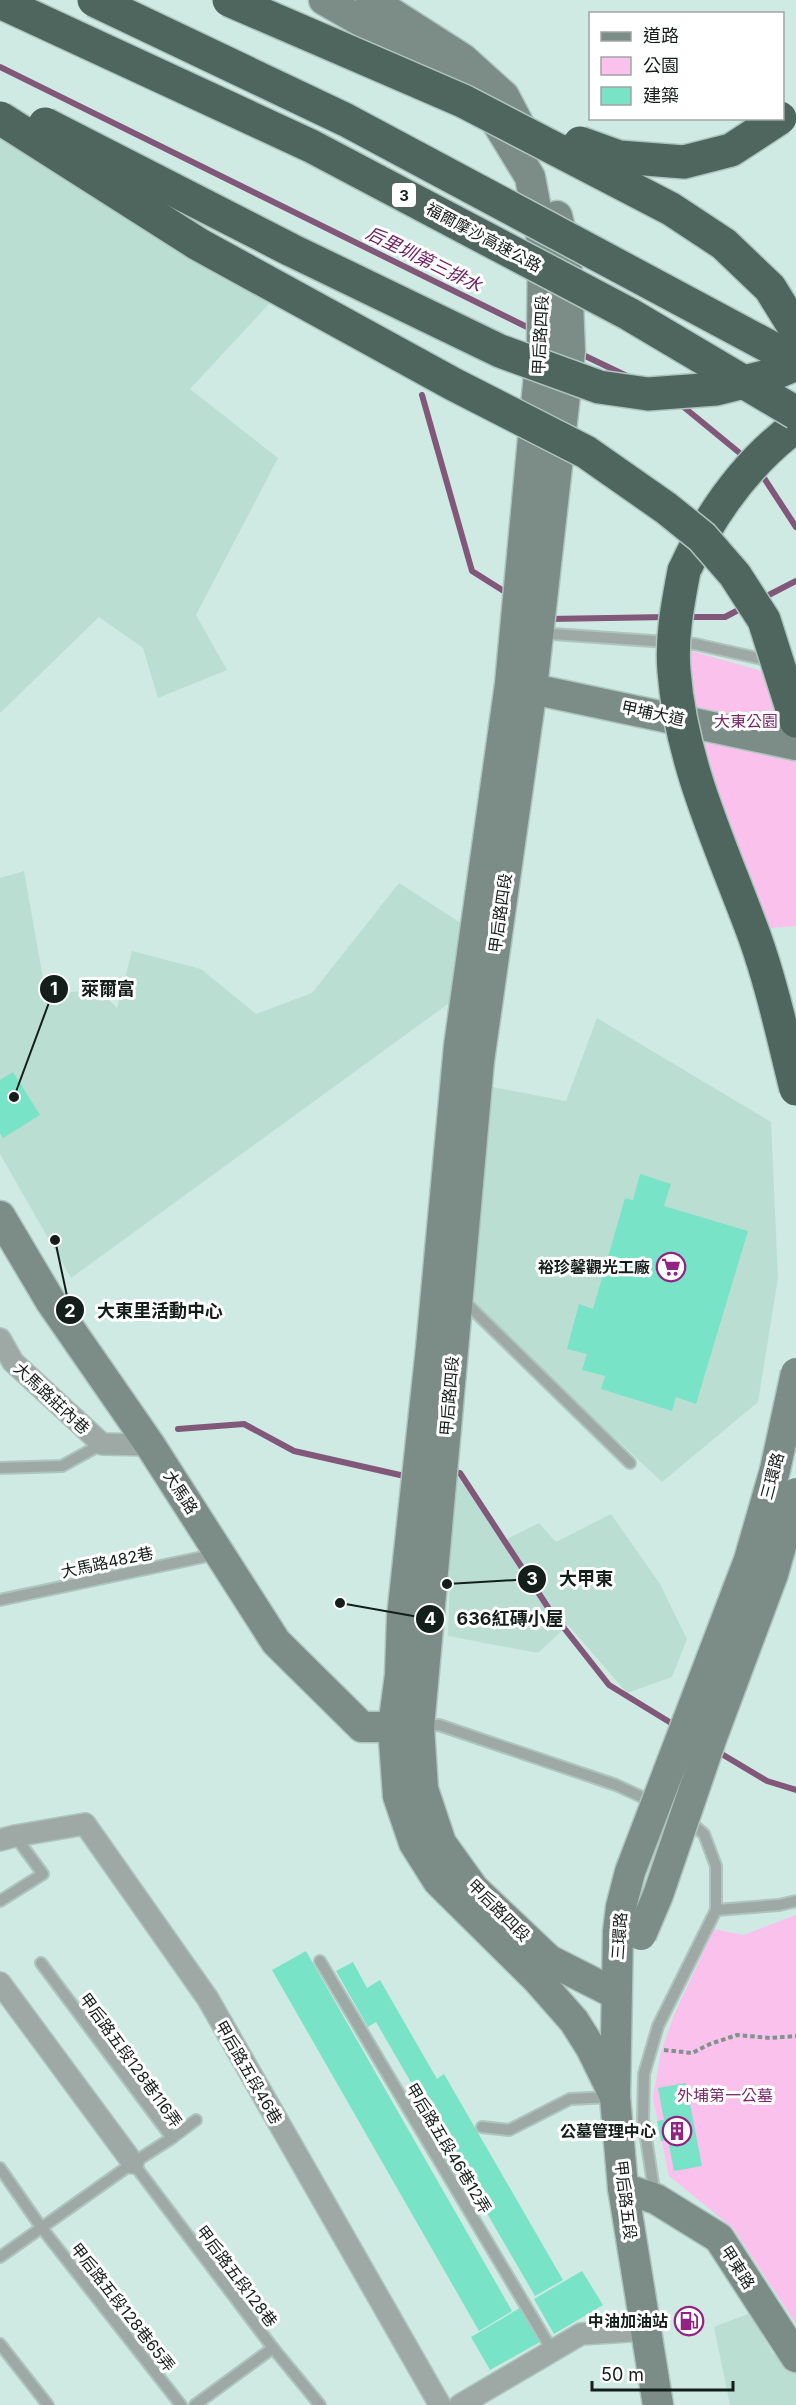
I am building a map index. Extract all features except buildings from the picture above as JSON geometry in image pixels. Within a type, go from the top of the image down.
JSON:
[{"type":"highway","name":"3","points":[[94,0],[346,120],[796,362]]},
{"type":"highway","points":[[229,0],[463,101],[619,157],[684,162],[731,150],[778,120]]},
{"type":"highway","name":"福爾摩沙高速公路","points":[[0,2],[311,146],[629,314],[796,413]]},
{"type":"highway","points":[[463,101],[671,209],[724,244],[770,288],[796,330]]},
{"type":"highway","points":[[0,102],[291,250],[500,351],[599,387],[648,394],[716,389],[768,376],[796,362]]},
{"type":"highway","points":[[784,115],[796,105]]},
{"type":"highway","points":[[0,118],[198,244],[453,384],[586,452],[666,508],[702,537],[735,575],[764,620],[796,721]]},
{"type":"highway","points":[[796,426],[768,447],[735,485],[698,542],[684,571],[677,608],[674,668],[680,722],[698,787],[754,938],[777,1011],[796,1089]]},
{"type":"street","name":"甲后路四段","points":[[324,0],[436,64],[491,113],[530,177],[543,245],[542,342],[531,591],[480,1061],[458,1296],[398,1796],[414,1843],[438,1881],[537,1979],[574,2021],[591,2048],[615,2097]]},
{"type":"street","name":"甲后路四段","points":[[371,0],[463,59],[504,96],[549,183],[566,253],[570,351],[531,591]]},
{"type":"street","name":"甲后路四段","points":[[521,686],[459,1046],[432,1337],[402,1617],[400,1675],[406,1727],[441,1843],[474,1889],[549,1960],[616,1994]]},
{"type":"street","name":"甲埔大道","points":[[521,686],[796,745]]},
{"type":"street","name":"大馬路","points":[[0,1216],[51,1302],[150,1445],[276,1642],[362,1727],[406,1727]]},
{"type":"street","name":"大馬路莊內巷","points":[[0,1339],[13,1362],[102,1444],[150,1445]]},
{"type":"street","name":"三環路","points":[[629,1934],[621,1907],[630,1872],[749,1560],[775,1470],[796,1373]]},
{"type":"street","name":"三環路","points":[[616,1994],[629,1934],[658,1895],[712,1737],[773,1574],[796,1493]]},
{"type":"street","name":"甲后路五段46巷","points":[[5,1836],[85,1824],[208,1999],[440,2405]]},
{"type":"street","name":"甲后路四段","points":[[537,1979],[574,1993],[616,1994]]},
{"type":"street","points":[[0,1983],[133,2163]]},
{"type":"street","name":"甲后路五段","points":[[616,1994],[615,2097],[638,2204],[645,2330],[658,2405]]},
{"type":"street","name":"甲東路","points":[[638,2204],[719,2238],[796,2357]]},
{"type":"street","points":[[460,2405],[581,2334],[645,2330]]},
{"type":"lane","points":[[527,630],[695,644],[796,668]]},
{"type":"lane","points":[[458,1296],[630,1463]]},
{"type":"lane","points":[[0,1468],[62,1466],[102,1444]]},
{"type":"lane","name":"大馬路482巷","points":[[0,1600],[220,1553]]},
{"type":"lane","points":[[406,1727],[439,1725],[616,1785],[671,1811],[704,1834],[716,1866],[716,1910],[658,2026],[644,2074],[643,2119],[647,2154],[638,2204]]},
{"type":"lane","points":[[0,1900],[43,1874],[5,1836]]},
{"type":"lane","points":[[716,1910],[778,1905],[796,1901]]},
{"type":"lane","name":"甲后路五段46巷12弄","points":[[320,1961],[552,2350]]},
{"type":"lane","name":"甲后路五段128巷116弄","points":[[0,2258],[41,2227],[172,2138],[41,1964]]},
{"type":"lane","points":[[482,2127],[509,2130],[570,2099],[615,2097]]},
{"type":"lane","points":[[172,2138],[196,2120]]},
{"type":"lane","name":"甲后路五段128巷","points":[[133,2163],[273,2348],[320,2405]]},
{"type":"lane","name":"甲后路五段128巷65弄","points":[[0,2168],[41,2227],[181,2405]]},
{"type":"lane","points":[[0,2344],[48,2405]]},
{"type":"lane","points":[[195,2405],[273,2348]]},
{"type":"path","points":[[651,2048],[692,2053],[737,2035],[770,2038],[796,2036]]},
{"type":"shaded area","points":[[0,127],[269,304],[190,389],[278,458],[196,615],[227,670],[158,698],[143,648],[99,617],[0,713]]},
{"type":"shaded area","points":[[24,871],[46,995],[99,989],[117,1008],[132,951],[201,969],[256,1014],[312,993],[399,883],[470,929],[463,993],[71,1278],[0,1154],[0,878]]},
{"type":"shaded area","name":"裕珍馨觀光工廠","points":[[597,1018],[771,1122],[778,1278],[758,1402],[662,1482],[473,1305],[493,1087],[566,1101]]},
{"type":"shaded area","points":[[453,1471],[505,1540],[539,1523],[556,1542],[611,1514],[660,1584],[687,1639],[672,1677],[627,1693],[568,1625],[538,1653],[448,1636]]},
{"type":"shaded area","points":[[750,2313],[773,2354],[796,2343],[796,2405],[730,2405],[714,2327]]},
{"type":"green space","name":"大東公園","points":[[684,649],[796,681],[796,926],[770,928],[707,777]]},
{"type":"green space","name":"外埔第一公墓","points":[[796,1915],[796,2324],[733,2228],[669,2176],[653,2098],[661,2052],[674,2015],[714,1929],[744,1935]]},
{"type":"waterway","name":"后里圳第三排水","points":[[0,67],[535,331]]},
{"type":"waterway","name":"后里圳第三排水","points":[[579,353],[629,377]]},
{"type":"waterway","points":[[422,395],[472,571],[510,595]]},
{"type":"waterway","name":"后里圳第三排水","points":[[680,404],[747,459]]},
{"type":"waterway","name":"后里圳第三排水","points":[[760,472],[796,527]]},
{"type":"waterway","points":[[761,599],[796,581]]},
{"type":"waterway","points":[[687,617],[725,617],[744,607]]},
{"type":"waterway","points":[[549,619],[668,617]]},
{"type":"waterway","points":[[178,1429],[244,1424],[294,1451],[408,1475]]},
{"type":"waterway","points":[[451,1473],[460,1473],[549,1609],[609,1685],[676,1726]]},
{"type":"waterway","points":[[715,1750],[767,1781],[796,1790]]},
{"type":"place","name":"萊爾富","points":[[14,1097]]},
{"type":"place","name":"大東里活動中心","points":[[55,1240]]},
{"type":"place","name":"裕珍馨觀光工廠","points":[[671,1267]]},
{"type":"place","name":"大甲東","points":[[447,1584]]},
{"type":"place","name":"636紅磚小屋","points":[[340,1603]]},
{"type":"place","name":"公墓管理中心","points":[[677,2131]]},
{"type":"place","name":"中油加油站","points":[[689,2321]]}]
